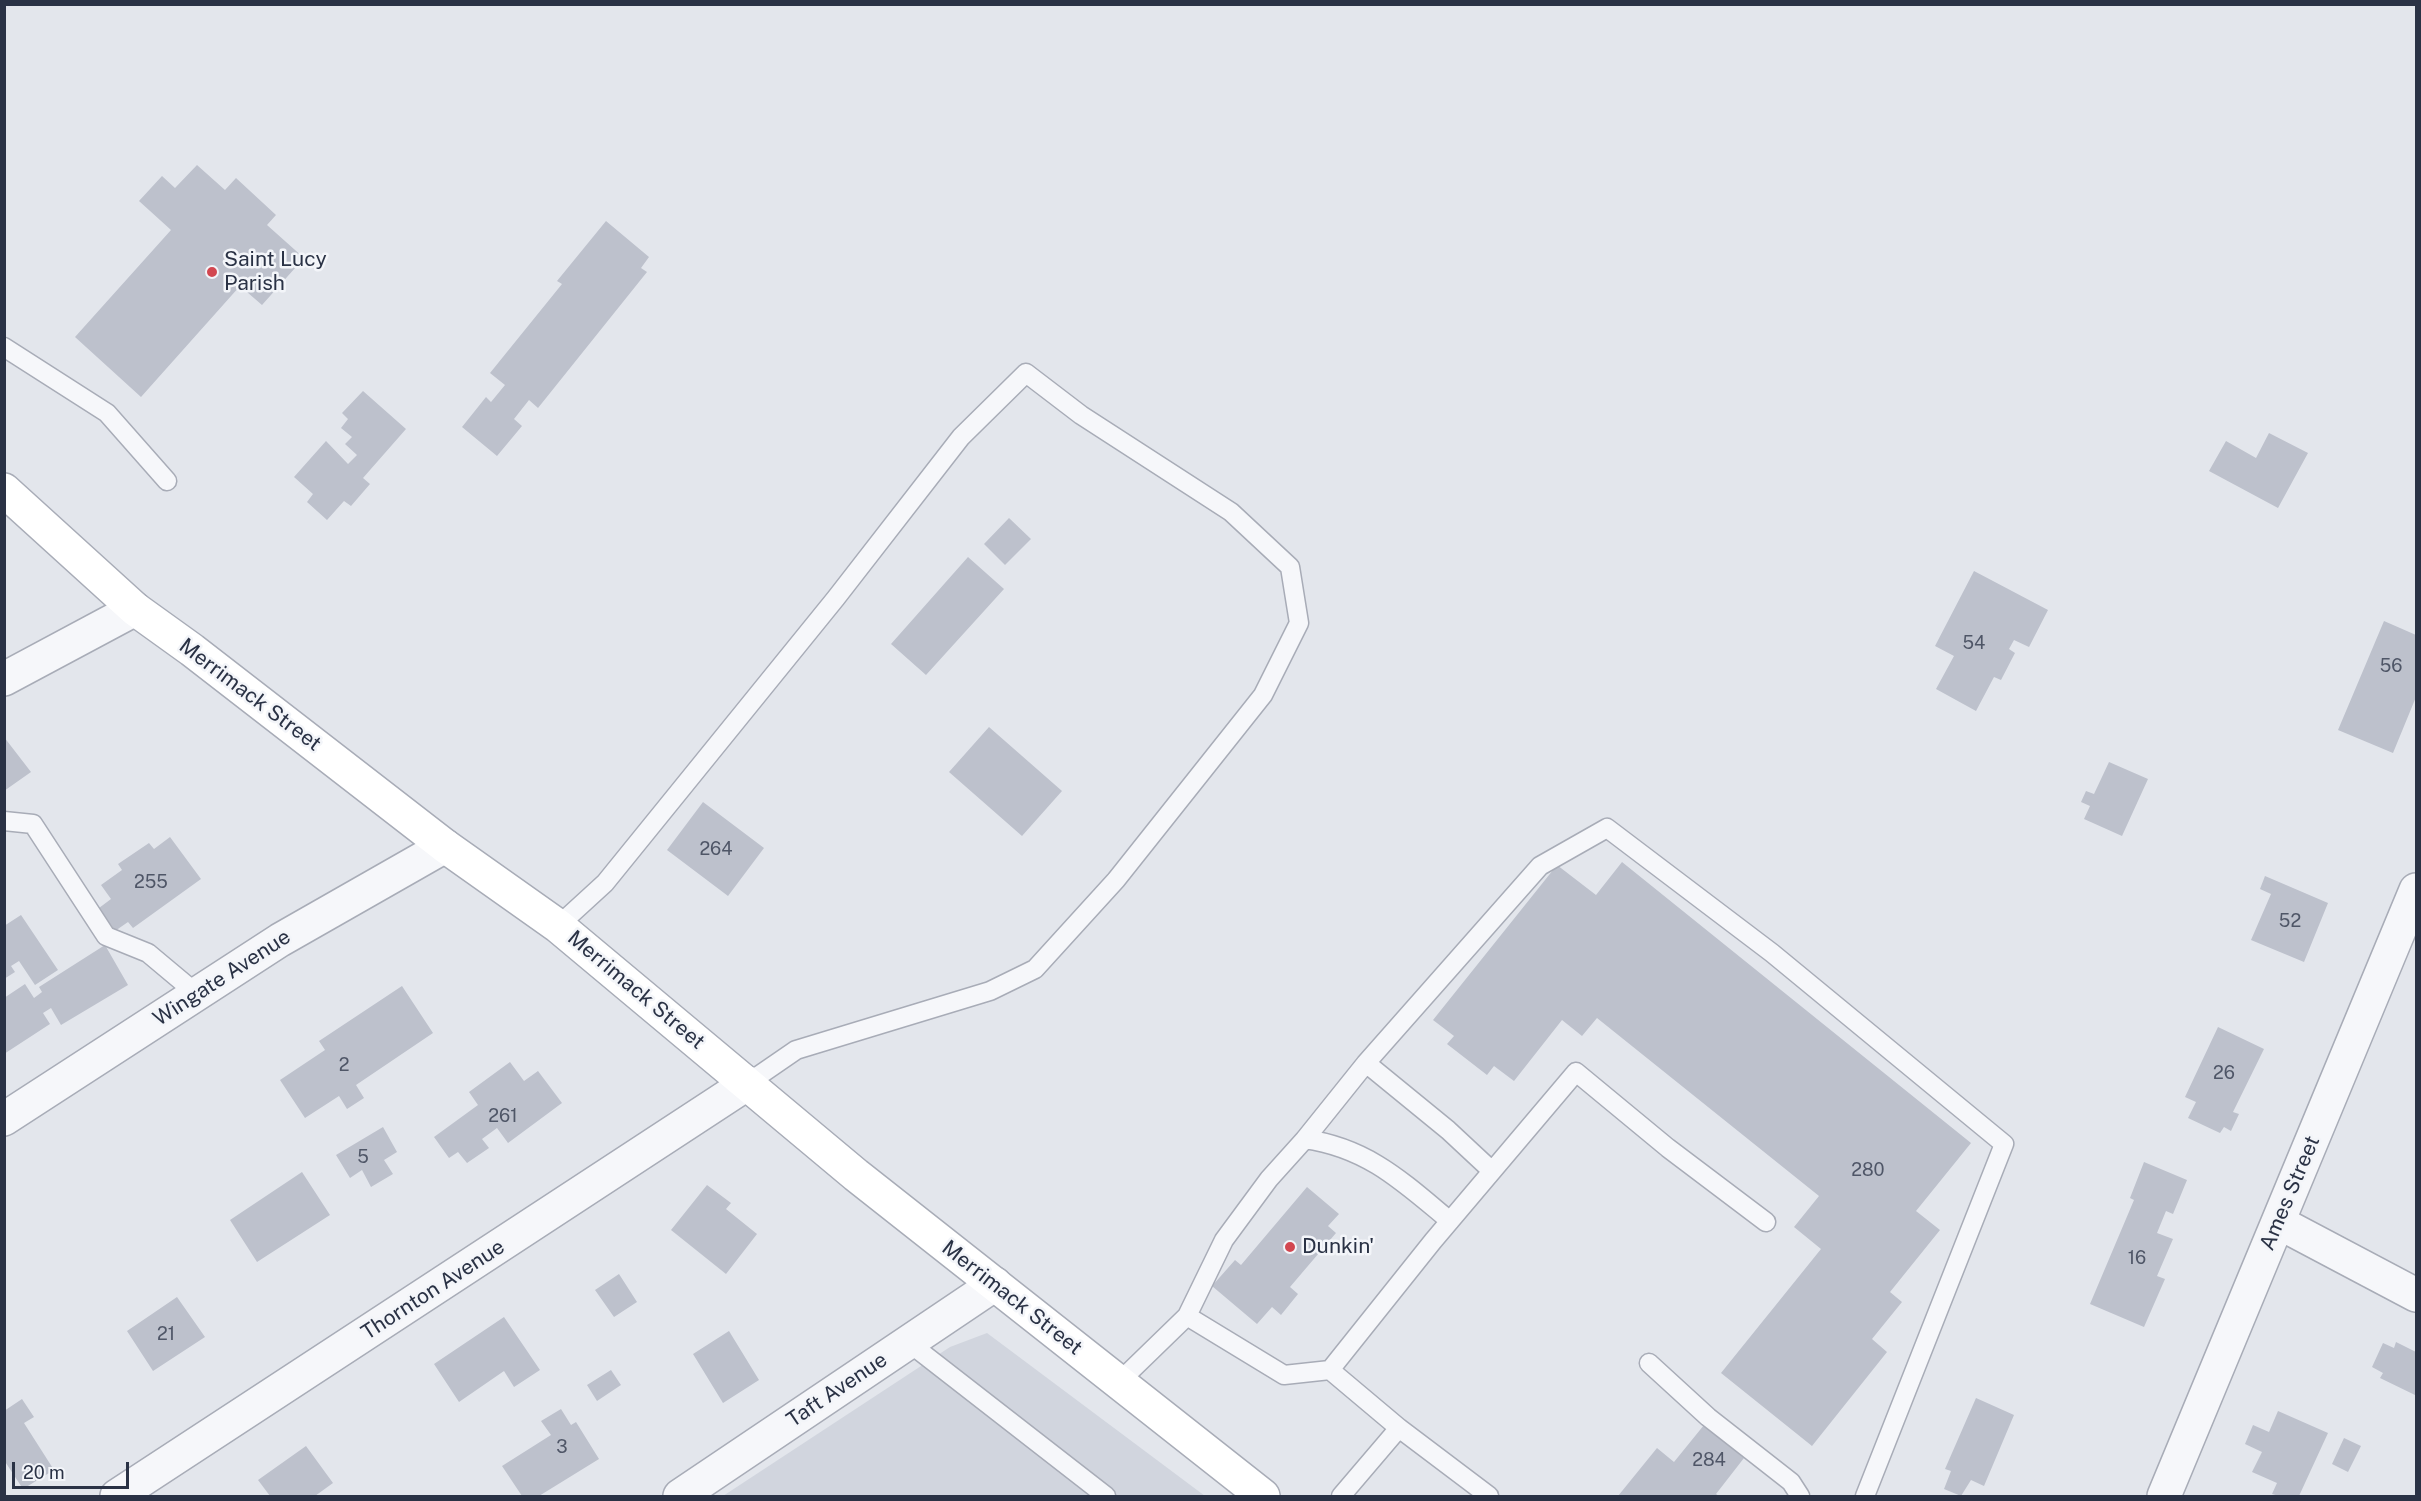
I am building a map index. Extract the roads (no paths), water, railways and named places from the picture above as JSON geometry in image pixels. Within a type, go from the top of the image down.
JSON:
[{"type":"main road","name":"Merrimack Street","points":[[4,490],[135,609],[192,650],[445,846],[558,926],[856,1175],[1263,1497]]},
{"type":"street","points":[[4,680],[135,609]]},
{"type":"street","name":"Wingate Avenue","points":[[4,1119],[280,940],[445,846]]},
{"type":"street","name":"Ames Street","points":[[2164,1497],[2416,890]]},
{"type":"street","name":"Thornton Avenue","points":[[117,1497],[748,1083]]},
{"type":"street","points":[[2278,1222],[2416,1295]]},
{"type":"street","name":"Taft Avenue","points":[[680,1497],[995,1284]]},
{"type":"lane","points":[[4,347],[107,413],[167,482]]},
{"type":"lane","points":[[558,926],[605,883],[836,598],[961,437],[1026,373],[1081,415],[1231,512],[1290,567],[1299,623],[1263,695],[1116,880],[1035,969],[990,991],[796,1050],[748,1083]]},
{"type":"lane","points":[[4,821],[33,824],[106,936],[148,953],[197,994]]},
{"type":"lane","points":[[1119,1382],[1187,1316],[1224,1240],[1269,1179],[1305,1139],[1366,1063],[1540,866],[1606,828],[1772,953],[2004,1144],[1865,1497]]},
{"type":"lane","points":[[1366,1063],[1448,1130],[1492,1171]]},
{"type":"lane","points":[[1187,1316],[1284,1375],[1330,1370],[1450,1221],[1576,1072],[1668,1148],[1766,1222]]},
{"type":"lane","points":[[1305,1139],[1334,1144],[1359,1154],[1388,1171],[1450,1221]]},
{"type":"lane","points":[[908,1342],[1106,1497]]},
{"type":"lane","points":[[1649,1363],[1708,1417],[1791,1482],[1800,1497]]},
{"type":"lane","points":[[1330,1370],[1399,1428],[1489,1497]]},
{"type":"lane","points":[[1341,1497],[1399,1428]]},
{"type":"place","name":"Saint Lucy Parish","points":[[212,272]]},
{"type":"place","name":"Dunkin'","points":[[1290,1247]]}]
